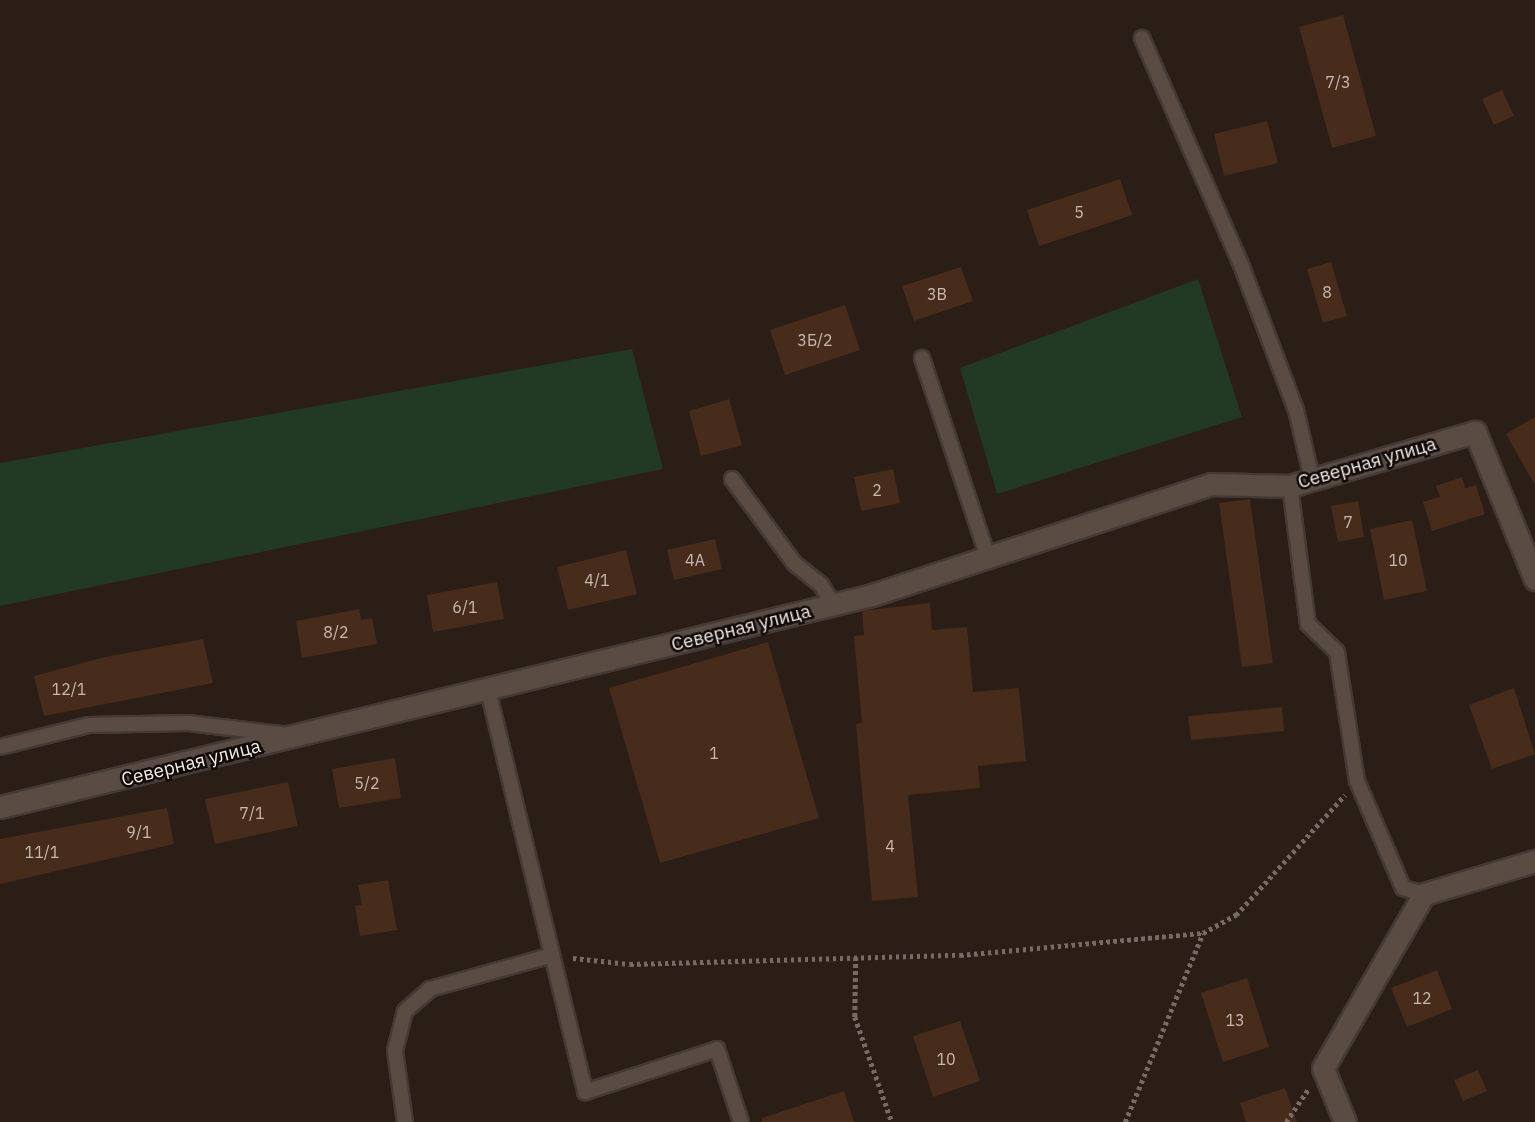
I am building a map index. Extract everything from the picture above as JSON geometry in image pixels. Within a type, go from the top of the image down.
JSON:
[{"type":"street","name":"Северная улица","points":[[0,807],[302,736],[834,604],[1211,484],[1290,486],[1475,432],[1535,579]]},
{"type":"street","points":[[1345,1122],[1323,1068],[1424,894],[1535,861]]},
{"type":"lane","points":[[1142,38],[1240,262],[1296,410],[1312,479]]},
{"type":"lane","points":[[922,358],[988,557]]},
{"type":"lane","points":[[732,480],[794,563],[821,585],[834,604]]},
{"type":"lane","points":[[1290,486],[1308,624],[1337,652],[1357,781],[1403,888],[1424,894]]},
{"type":"lane","points":[[488,690],[549,956],[584,1092],[717,1049],[741,1122]]},
{"type":"lane","points":[[0,747],[89,725],[188,723],[302,736]]},
{"type":"lane","points":[[405,1122],[396,1051],[405,1011],[430,989],[549,956]]},
{"type":"path","points":[[549,956],[630,964],[960,954],[1203,933],[1236,915],[1357,781]]},
{"type":"path","points":[[1125,1122],[1203,933]]},
{"type":"path","points":[[856,957],[855,1017],[892,1122]]},
{"type":"path","points":[[1286,1122],[1323,1068]]},
{"type":"green space","points":[[1198,279],[1242,417],[997,494],[960,368]]},
{"type":"green space","points":[[632,349],[663,469],[0,606],[0,463]]},
{"type":"building","points":[[1343,15],[1376,136],[1332,148],[1299,27]]},
{"type":"building","points":[[1502,90],[1514,116],[1494,125],[1482,99]]},
{"type":"building","points":[[1267,121],[1278,163],[1224,176],[1214,134]]},
{"type":"building","points":[[1120,179],[1132,215],[1039,246],[1027,210]]},
{"type":"building","points":[[1331,262],[1347,316],[1323,323],[1307,269]]},
{"type":"building","points":[[961,267],[973,301],[914,321],[902,286]]},
{"type":"building","points":[[845,305],[860,350],[785,375],[770,330]]},
{"type":"building","points":[[729,399],[742,445],[701,456],[689,411]]},
{"type":"building","points":[[1535,417],[1535,485],[1506,434]]},
{"type":"building","points":[[893,469],[900,503],[861,511],[854,477]]},
{"type":"building","points":[[1462,477],[1465,488],[1476,485],[1485,514],[1432,531],[1423,502],[1440,497],[1436,486]]},
{"type":"building","points":[[1250,499],[1273,663],[1242,667],[1219,503]]},
{"type":"building","points":[[1358,501],[1364,537],[1338,542],[1331,506]]},
{"type":"building","points":[[1412,520],[1427,591],[1384,600],[1370,529]]},
{"type":"building","points":[[715,539],[722,569],[674,580],[667,550]]},
{"type":"building","points":[[626,550],[637,594],[568,610],[557,567]]},
{"type":"building","points":[[497,582],[504,619],[433,632],[427,595]]},
{"type":"building","points":[[930,603],[932,630],[967,627],[973,692],[1019,688],[1026,761],[978,766],[980,788],[908,795],[918,897],[872,901],[856,724],[862,723],[854,636],[864,635],[862,611]]},
{"type":"building","points":[[359,609],[361,620],[372,618],[377,644],[302,658],[296,621]]},
{"type":"building","points":[[203,639],[213,683],[44,716],[34,676],[105,657]]},
{"type":"building","points":[[768,642],[819,818],[660,863],[609,688]]},
{"type":"building","points":[[1514,688],[1535,754],[1492,769],[1469,705]]},
{"type":"building","points":[[1282,707],[1284,731],[1191,740],[1188,716]]},
{"type":"building","points":[[395,758],[401,798],[339,808],[332,769]]},
{"type":"building","points":[[288,782],[298,826],[215,844],[205,799]]},
{"type":"building","points":[[167,808],[174,844],[0,884],[0,839]]},
{"type":"building","points":[[388,880],[397,930],[360,936],[355,906],[362,905],[358,885]]},
{"type":"building","points":[[1437,970],[1452,1009],[1407,1027],[1391,988]]},
{"type":"building","points":[[1247,978],[1269,1047],[1223,1062],[1201,993]]},
{"type":"building","points":[[960,1021],[980,1081],[933,1097],[913,1036]]},
{"type":"building","points":[[1478,1070],[1487,1091],[1463,1101],[1454,1080]]},
{"type":"building","points":[[1285,1088],[1297,1122],[1246,1122],[1240,1103]]},
{"type":"building","points":[[844,1091],[854,1122],[762,1122],[762,1118]]}]
